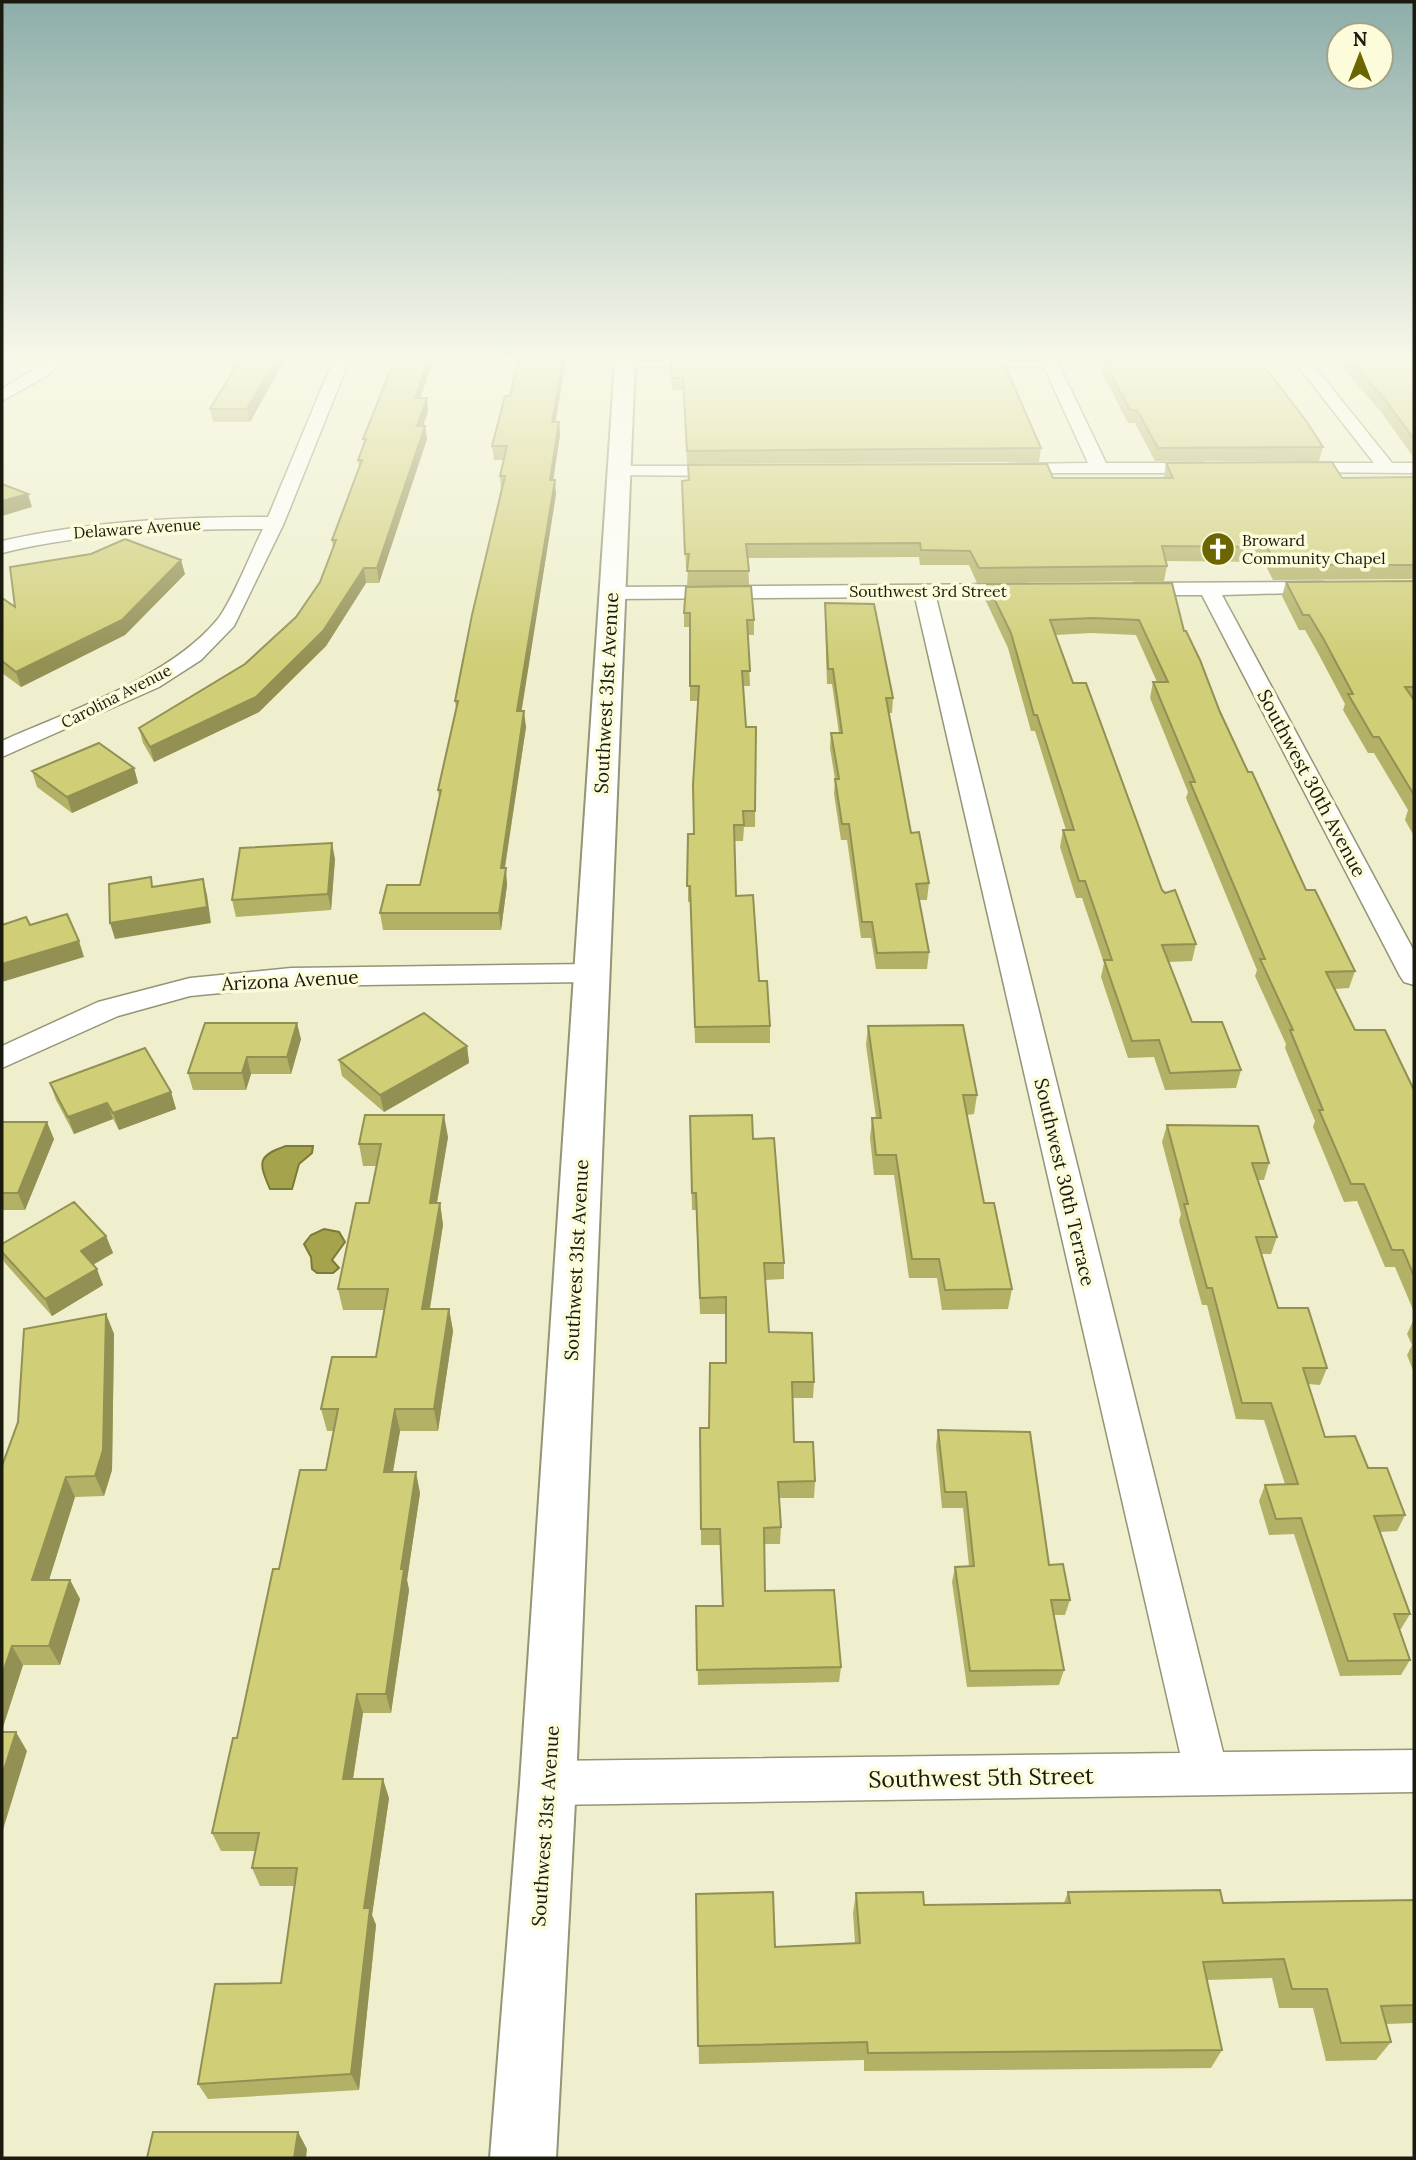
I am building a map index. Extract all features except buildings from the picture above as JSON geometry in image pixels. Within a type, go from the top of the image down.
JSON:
[{"type":"main road","name":"Southwest 31st Avenue","points":[[523,2158],[548,1783],[618,462]]},
{"type":"street","name":"Carolina Avenue","points":[[2,750],[151,682],[193,655],[227,622],[275,523],[300,462]]},
{"type":"street","points":[[1097,462],[1100,469]]},
{"type":"street","points":[[1382,462],[1387,468]]},
{"type":"street","points":[[989,469],[1223,468]]},
{"type":"street","points":[[1278,468],[1414,468]]},
{"type":"street","points":[[617,471],[751,471]]},
{"type":"street","name":"Delaware Avenue","points":[[2,547],[98,527],[160,523],[275,523]]},
{"type":"street","points":[[1114,589],[1346,588]]},
{"type":"street","name":"Southwest 30th Avenue","points":[[1209,589],[1414,976]]},
{"type":"street","name":"Southwest 3rd Street","points":[[611,593],[1046,590]]},
{"type":"street","name":"Southwest 30th Terrace","points":[[924,591],[1207,1774]]},
{"type":"street","name":"Arizona Avenue","points":[[2,1058],[108,1009],[190,987],[291,977],[591,973]]},
{"type":"street","name":"Southwest 5th Street","points":[[548,1783],[1414,1771]]},
{"type":"shaded area","points":[[286,1146],[313,1146],[312,1153],[299,1164],[292,1189],[270,1189],[262,1167],[263,1162],[269,1153]]},
{"type":"shaded area","points":[[324,1229],[339,1232],[345,1242],[332,1260],[339,1268],[333,1273],[317,1273],[312,1269],[311,1257],[304,1244],[311,1235]]},
{"type":"place","name":"Broward Community Chapel","points":[[1218,549]]}]
